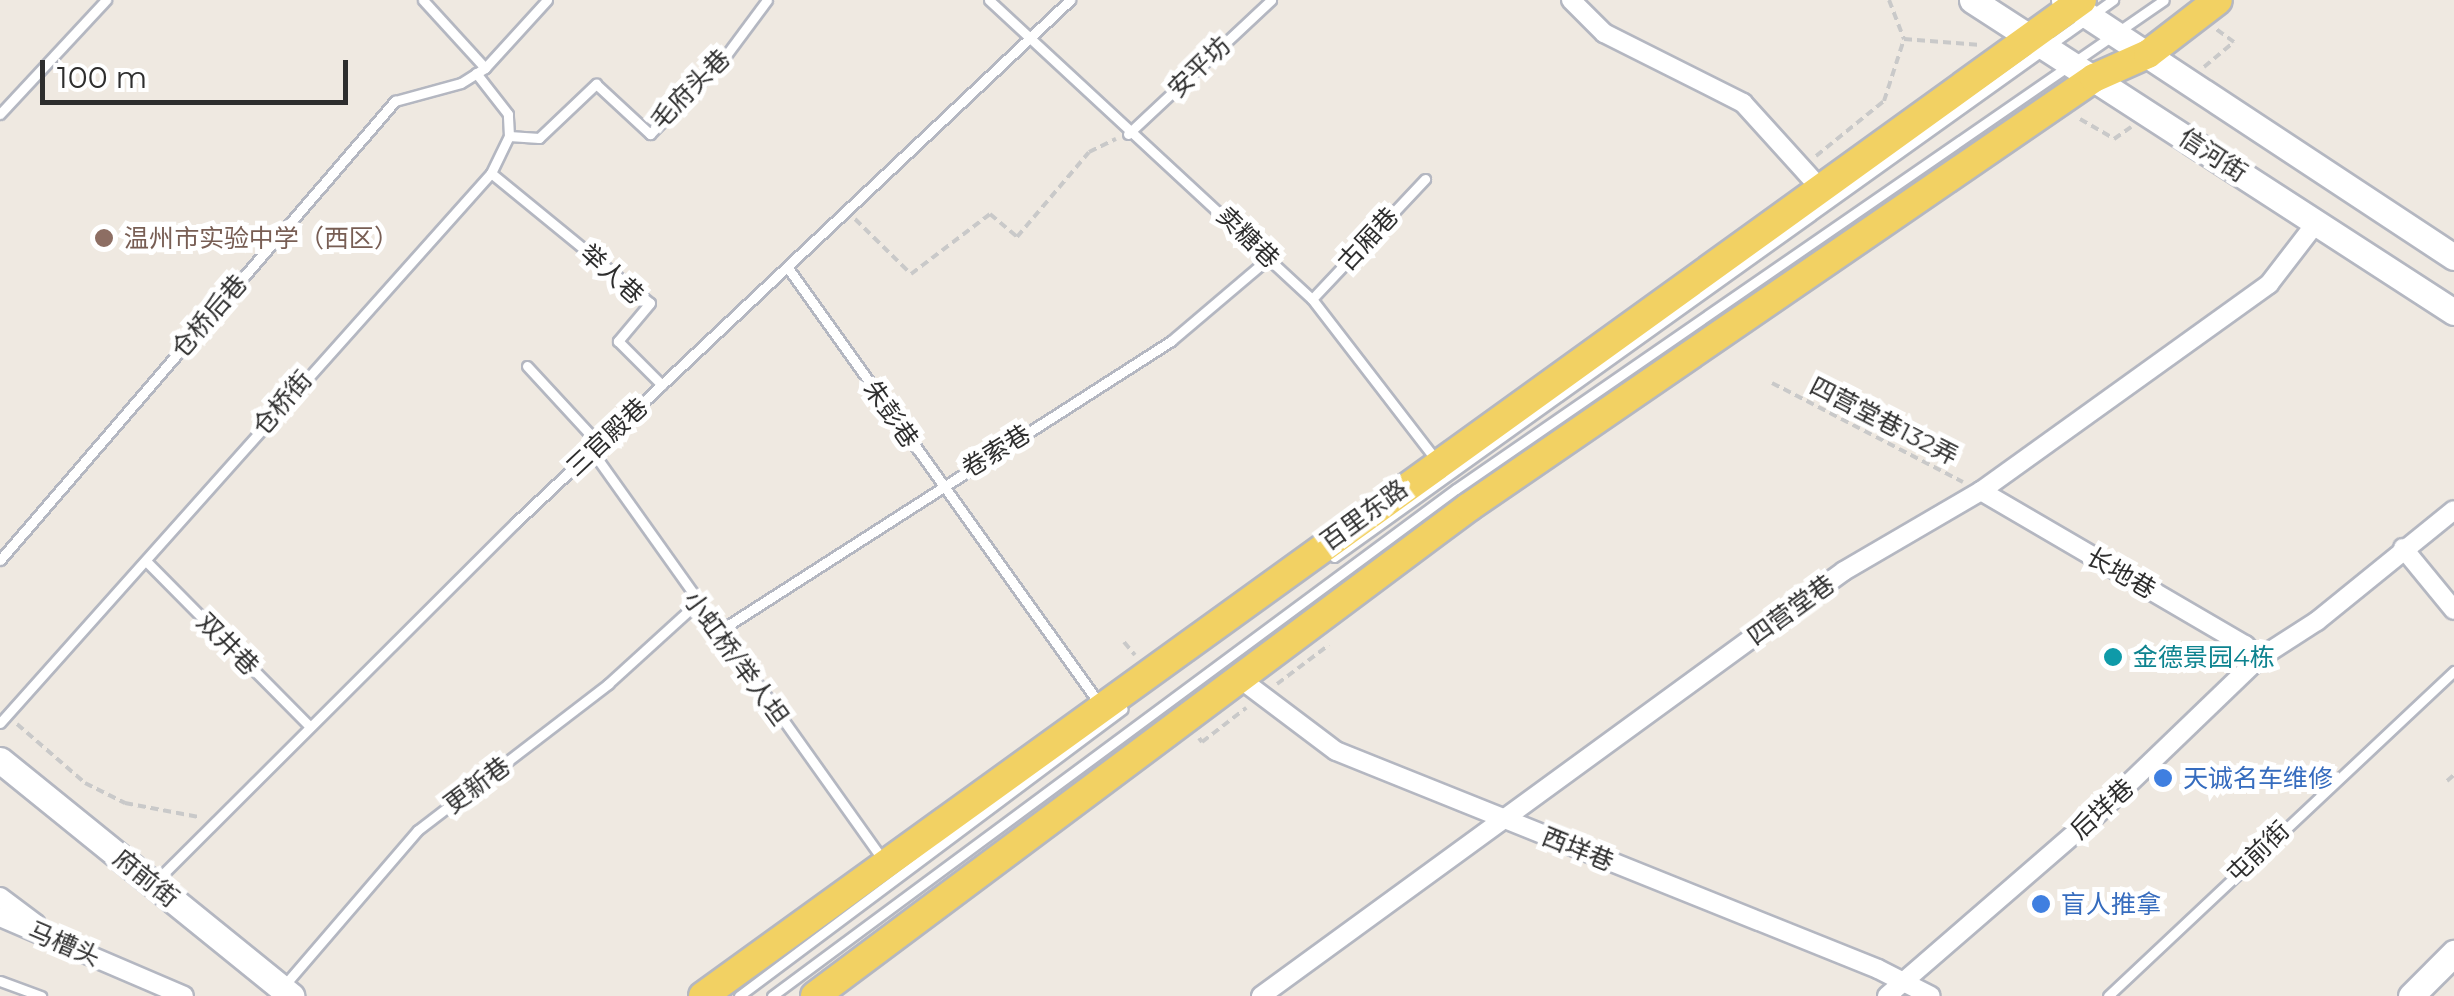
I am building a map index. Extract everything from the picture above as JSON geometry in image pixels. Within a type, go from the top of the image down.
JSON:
[{"type":"main road","name":"信河街","points":[[1972,0],[2454,312]]},
{"type":"main road","points":[[815,996],[1469,507],[2083,71],[2148,54],[2218,0]]},
{"type":"main road","name":"百里东路","points":[[703,996],[1100,705],[1820,188],[2037,45],[2077,6]]},
{"type":"main road","name":"信河街","points":[[2077,6],[2454,257]]},
{"type":"main road","name":"府前街","points":[[0,760],[286,992]]},
{"type":"main road","points":[[2411,996],[2454,953]]},
{"type":"street","points":[[1571,0],[1604,33],[1743,103],[1820,188]]},
{"type":"street","name":"四营堂巷","points":[[1261,996],[1844,571],[1980,491],[2269,284],[2316,223]]},
{"type":"street","name":"长地巷","points":[[1980,491],[2246,645],[2258,659]]},
{"type":"street","name":"后垟巷","points":[[1887,996],[2094,817],[2258,659],[2317,621],[2454,510]]},
{"type":"street","points":[[2403,548],[2454,610]]},
{"type":"street","name":"西垟巷","points":[[1239,678],[1336,751],[1931,996]]},
{"type":"street","points":[[0,897],[64,944]]},
{"type":"street","name":"马槽头","points":[[0,916],[184,996]]},
{"type":"lane","points":[[0,114],[106,0]]},
{"type":"lane","points":[[423,0],[480,70],[508,114],[509,136]]},
{"type":"lane","points":[[480,70],[547,0]]},
{"type":"lane","name":"毛府头巷","points":[[509,136],[539,138],[596,84],[650,134],[724,58],[767,0]]},
{"type":"lane","name":"卖糖巷","points":[[989,0],[1128,134],[1312,299],[1437,463]]},
{"type":"lane","name":"三官殿巷","points":[[153,884],[596,448],[1070,0]]},
{"type":"lane","name":"安平坊","points":[[1128,134],[1270,0]]},
{"type":"lane","points":[[2077,6],[2113,0]]},
{"type":"lane","points":[[772,996],[1456,489],[2083,71],[2114,32],[2164,0]]},
{"type":"lane","points":[[739,996],[1156,684],[2037,45]]},
{"type":"lane","name":"仓桥后巷","points":[[0,560],[396,101],[480,70]]},
{"type":"lane","name":"仓桥街","points":[[4,719],[492,173],[509,136]]},
{"type":"lane","name":"举人巷","points":[[492,173],[650,304],[618,341],[662,386]]},
{"type":"lane","name":"古厢巷","points":[[1312,299],[1424,179]]},
{"type":"lane","name":"卷索巷","points":[[716,633],[1171,341],[1269,258]]},
{"type":"lane","name":"朱彭巷","points":[[788,268],[1100,705]]},
{"type":"lane","name":"小虹桥/举人坦","points":[[527,366],[596,448],[716,633],[885,862]]},
{"type":"lane","name":"双井巷","points":[[147,562],[310,727]]},
{"type":"lane","name":"更新巷","points":[[286,992],[418,830],[608,684],[696,604]]},
{"type":"lane","name":"屯前街","points":[[2108,996],[2454,671]]},
{"type":"lane","points":[[0,981],[41,996]]},
{"type":"path","points":[[1890,0],[1904,39]]},
{"type":"path","points":[[847,213],[912,274],[990,214],[1017,237],[1089,152],[1128,134]]},
{"type":"path","name":"四营堂巷132弄","points":[[1772,382],[1980,491]]},
{"type":"path","points":[[4,719],[85,783],[124,803],[219,818]]},
{"type":"path","points":[[2447,781],[2454,775]]},
{"type":"place","name":"温州市实验中学（西区）","points":[[104,238]]},
{"type":"place","name":"金德景园4栋","points":[[2113,657]]},
{"type":"place","name":"天诚名车维修","points":[[2163,778]]},
{"type":"place","name":"盲人推拿","points":[[2041,904]]}]
